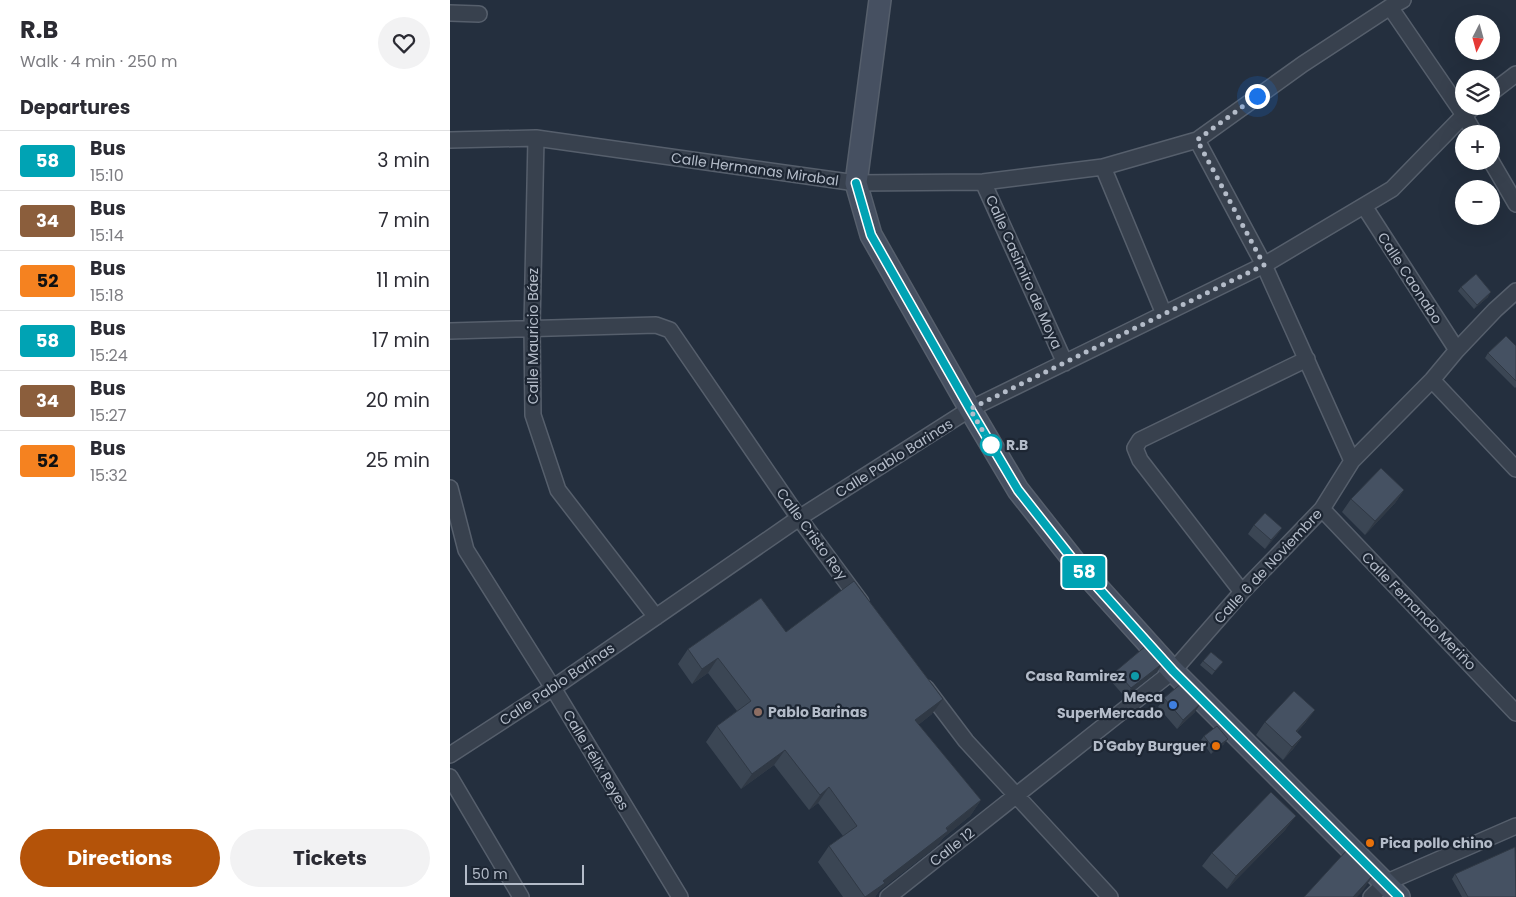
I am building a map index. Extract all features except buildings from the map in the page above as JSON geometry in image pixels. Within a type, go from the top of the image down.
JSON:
[{"type":"main road","points":[[880,0],[856,183],[871,235],[970,409],[1024,497],[1074,561],[1173,671],[1385,892]]},
{"type":"street","name":"Calle Hermanas Mirabal","points":[[450,140],[536,138],[856,183],[983,182],[1103,167],[1197,140],[1303,64],[1396,3]]},
{"type":"street","points":[[1396,3],[1455,89]]},
{"type":"street","points":[[450,13],[479,14]]},
{"type":"street","points":[[1500,87],[1516,74]]},
{"type":"street","name":"Calle Pablo Barinas","points":[[450,755],[553,688],[798,518],[970,409],[1264,265],[1364,206],[1392,188],[1464,115]]},
{"type":"street","name":"Calle Mauricio Báez","points":[[536,138],[532,328],[533,415],[558,490],[656,617]]},
{"type":"street","points":[[1197,140],[1264,265],[1352,461]]},
{"type":"street","points":[[1103,167],[1164,314]]},
{"type":"street","points":[[1496,170],[1516,204]]},
{"type":"street","name":"Calle Casimiro de Moya","points":[[983,182],[1064,363]]},
{"type":"street","name":"Calle Caonabo","points":[[1364,206],[1457,350]]},
{"type":"street","name":"Calle 6 de Noviembre","points":[[1016,796],[1173,671],[1242,592],[1322,509],[1352,461],[1432,380],[1494,310],[1516,291]]},
{"type":"street","name":"Calle Cristo Rey","points":[[450,331],[656,325],[670,330],[798,518],[870,614]]},
{"type":"street","points":[[1242,592],[1140,460],[1135,448],[1140,440],[1307,359]]},
{"type":"street","points":[[1432,380],[1516,469]]},
{"type":"street","name":"Calle Félix Reyes","points":[[450,488],[466,550],[553,688],[680,897]]},
{"type":"street","name":"Calle Fernando Meriño","points":[[1322,509],[1516,713]]},
{"type":"street","points":[[918,677],[966,741],[1110,897]]},
{"type":"street","points":[[450,777],[521,897]]},
{"type":"street","name":"Calle 12","points":[[888,897],[1016,796]]},
{"type":"street","points":[[1385,892],[1516,826]]},
{"type":"bus line","name":"58","points":[[856,183],[871,235],[1018,490],[1074,561],[1173,671],[1399,897]]},
{"type":"place","name":"R.B","points":[[991,445]]},
{"type":"place","name":"Casa Ramirez","points":[[1135,676]]},
{"type":"place","name":"Meca SuperMercado","points":[[1173,705]]},
{"type":"place","name":"Pablo Barinas","points":[[758,712]]},
{"type":"place","name":"D'Gaby Burguer","points":[[1216,746]]},
{"type":"place","name":"Pica pollo chino","points":[[1370,843]]},
{"type":"route","points":[[991,445],[970,409],[1264,265],[1197,140],[1257,96]]}]
